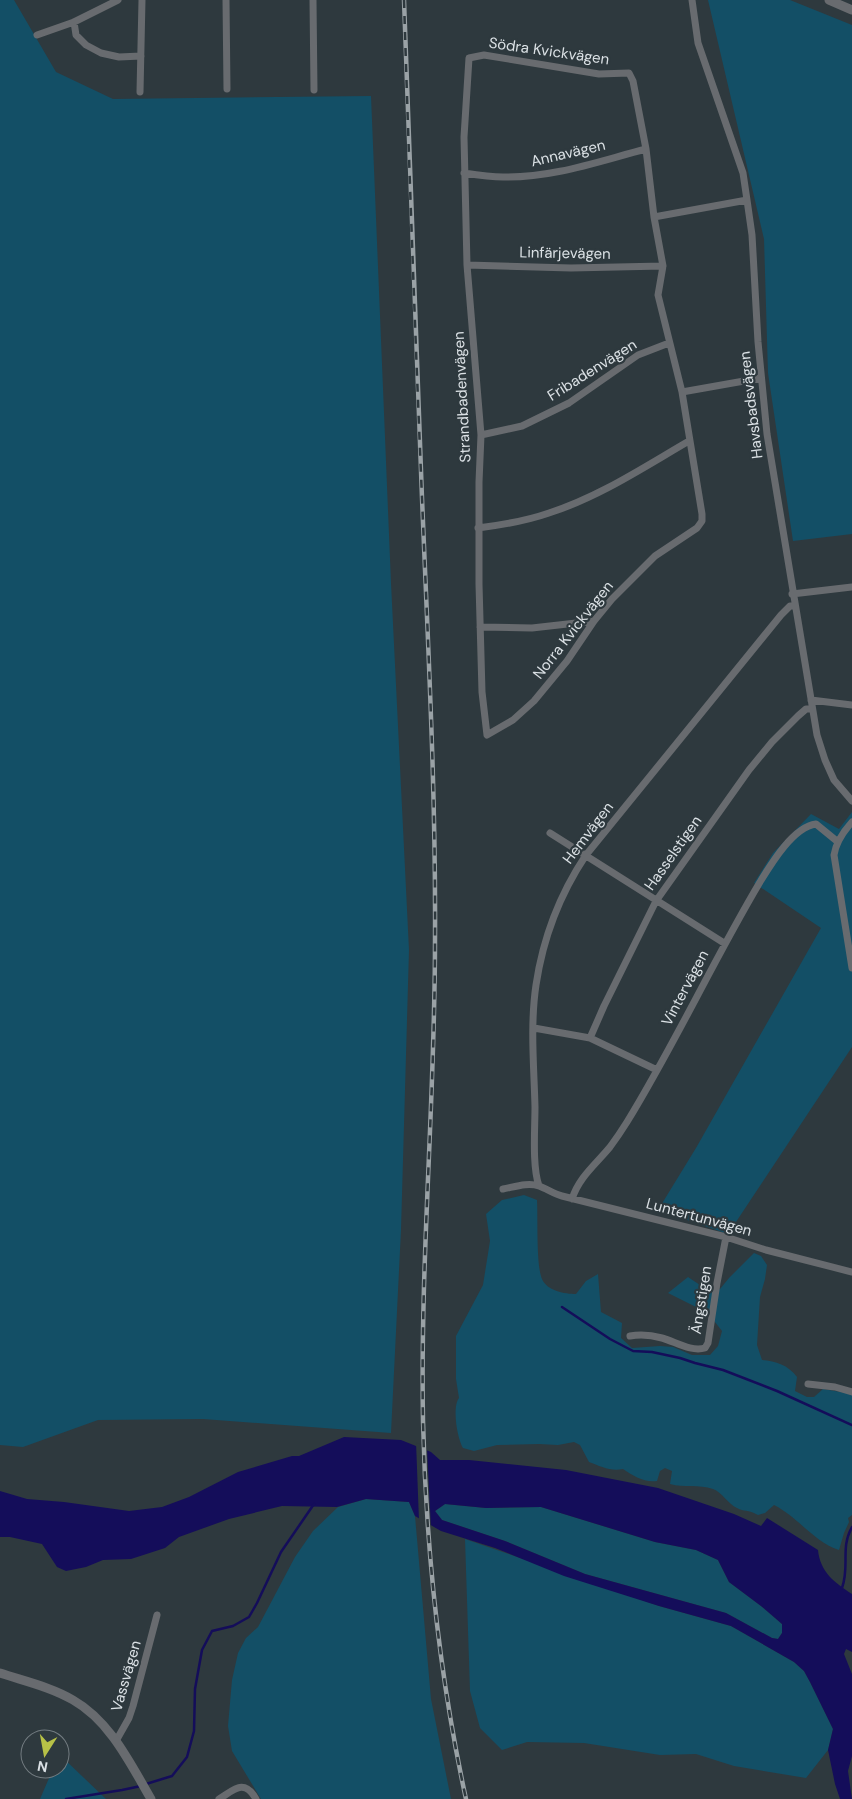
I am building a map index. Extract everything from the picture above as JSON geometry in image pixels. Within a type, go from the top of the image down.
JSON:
[{"type":"street","points":[[36,35],[74,22],[118,0]]},
{"type":"street","points":[[140,92],[142,0]]},
{"type":"street","points":[[226,0],[227,88]]},
{"type":"street","points":[[313,0],[314,90]]},
{"type":"street","name":"Havsbadsvägen","points":[[692,0],[698,43],[743,173],[752,235],[760,378],[767,434],[786,543],[792,594],[817,735],[824,760],[834,780],[852,801]]},
{"type":"street","points":[[829,0],[852,10]]},
{"type":"street","points":[[74,22],[76,35],[86,45],[101,53],[118,57],[140,56]]},
{"type":"street","name":"Södra Kvickvägen","points":[[469,58],[484,55],[600,74],[629,73],[633,81],[646,149],[654,217],[663,266],[658,295],[669,343]]},
{"type":"street","name":"Strandbadenvägen","points":[[469,58],[464,137],[464,173],[467,264],[480,435],[478,528],[480,626],[482,692],[487,735]]},
{"type":"street","name":"Annavägen","points":[[464,173],[502,177],[549,174],[572,170],[646,149]]},
{"type":"street","points":[[654,217],[747,200]]},
{"type":"street","name":"Linfärjevägen","points":[[467,264],[571,268],[663,266]]},
{"type":"street","points":[[669,343],[682,392],[760,378]]},
{"type":"street","name":"Fribadenvägen","points":[[480,435],[522,426],[569,403],[638,355],[669,343]]},
{"type":"street","name":"Norra Kvickvägen","points":[[487,735],[501,729],[534,701],[567,661],[594,621],[612,599],[655,556],[697,528],[702,521],[682,392]]},
{"type":"street","points":[[478,528],[515,523],[551,513],[615,485],[689,440]]},
{"type":"street","points":[[792,594],[852,587]]},
{"type":"street","name":"Hemvägen","points":[[539,1186],[535,1150],[534,1028],[536,986],[551,924],[568,884],[586,855],[781,614],[790,606],[795,606]]},
{"type":"street","points":[[480,626],[532,628],[594,621]]},
{"type":"street","points":[[811,700],[852,705]]},
{"type":"street","name":"Hasselstigen","points":[[590,1038],[656,901],[749,770],[772,742],[798,716],[806,709],[812,709]]},
{"type":"street","points":[[852,822],[842,834],[835,848],[834,864],[852,968]]},
{"type":"street","name":"Vintervägen","points":[[572,1199],[584,1176],[610,1147],[626,1123],[657,1070],[724,944],[768,870],[798,832],[808,825],[816,824],[838,842]]},
{"type":"street","points":[[550,832],[724,944]]},
{"type":"street","points":[[534,1028],[590,1038],[657,1070]]},
{"type":"street","points":[[502,1189],[526,1185],[539,1186]]},
{"type":"street","name":"Luntertunvägen","points":[[539,1186],[550,1192],[572,1199],[726,1237],[766,1250],[852,1272]]},
{"type":"street","name":"Ängstigen","points":[[630,1336],[640,1334],[662,1338],[693,1348],[705,1348],[708,1343],[726,1237]]},
{"type":"street","points":[[808,1384],[835,1387],[852,1392]]},
{"type":"street","name":"Vassvägen","points":[[116,1741],[129,1718],[133,1706],[157,1615]]},
{"type":"street","points":[[0,1672],[73,1700],[101,1722],[116,1741],[151,1799]]},
{"type":"street","points":[[219,1799],[239,1787],[246,1787],[256,1799]]},
{"type":"shaded area","points":[[0,0],[14,0],[56,72],[113,99],[371,96],[391,583],[409,950],[401,1230],[391,1433],[203,1419],[98,1420],[23,1447],[0,1445]]},
{"type":"shaded area","points":[[708,0],[790,0],[852,25],[852,534],[793,541],[768,373],[764,239]]},
{"type":"shaded area","points":[[852,812],[852,1047],[728,1234],[658,1210],[696,1148],[821,928],[754,883],[773,853],[811,814],[839,829]]},
{"type":"shaded area","points":[[524,1195],[537,1200],[539,1263],[544,1283],[557,1291],[576,1294],[586,1281],[598,1274],[601,1312],[622,1323],[621,1338],[632,1348],[673,1347],[692,1355],[710,1355],[718,1346],[722,1331],[708,1313],[668,1293],[688,1277],[703,1287],[720,1289],[754,1253],[761,1256],[767,1265],[760,1297],[757,1345],[762,1360],[772,1361],[790,1369],[797,1377],[795,1391],[807,1397],[814,1397],[823,1389],[852,1394],[852,1515],[848,1518],[849,1522],[839,1550],[822,1541],[774,1505],[765,1513],[758,1515],[734,1506],[713,1489],[670,1484],[672,1471],[665,1468],[660,1471],[657,1481],[648,1481],[623,1469],[614,1470],[606,1468],[589,1462],[580,1445],[574,1442],[558,1445],[497,1445],[474,1451],[463,1448],[457,1430],[456,1415],[459,1398],[456,1379],[456,1336],[483,1285],[490,1241],[486,1214],[502,1200]]},
{"type":"shaded area","points":[[344,1437],[401,1440],[431,1452],[440,1460],[469,1460],[566,1470],[658,1488],[734,1514],[761,1526],[767,1518],[818,1550],[819,1558],[825,1571],[834,1581],[852,1594],[852,1652],[846,1649],[844,1654],[852,1674],[852,1756],[848,1771],[852,1799],[840,1799],[828,1750],[833,1729],[804,1671],[794,1662],[731,1626],[564,1576],[495,1548],[441,1531],[415,1516],[409,1502],[366,1499],[337,1507],[282,1506],[229,1519],[179,1537],[165,1548],[131,1559],[103,1560],[86,1567],[66,1571],[57,1567],[42,1544],[10,1537],[0,1537],[0,1491],[27,1499],[129,1511],[162,1507],[189,1497],[238,1472],[292,1456],[299,1456]],"holes":[[[445,1504],[486,1508],[541,1507],[655,1542],[696,1550],[718,1560],[729,1582],[782,1624],[782,1633],[778,1639],[772,1638],[726,1613],[585,1574],[505,1541],[442,1520],[435,1511]]]},
{"type":"shaded area","points":[[366,1499],[409,1502],[415,1516],[431,1699],[451,1799],[261,1799],[232,1751],[228,1726],[232,1680],[238,1653],[246,1638],[258,1627],[295,1557],[313,1531],[338,1507]]},
{"type":"shaded area","points":[[445,1504],[486,1508],[541,1507],[655,1542],[696,1550],[718,1560],[729,1582],[782,1624],[782,1633],[778,1639],[772,1638],[726,1613],[585,1574],[505,1541],[442,1520],[435,1511]]},
{"type":"shaded area","points":[[465,1539],[659,1606],[731,1626],[794,1662],[804,1671],[833,1729],[828,1750],[806,1778],[734,1766],[696,1754],[660,1755],[584,1743],[527,1742],[502,1750],[480,1728],[470,1691]]},
{"type":"shaded area","points":[[70,1765],[106,1799],[40,1799],[49,1779],[70,1779]]},
{"type":"pier","points":[[416,1442],[427,1448],[431,1528],[419,1521]]},
{"type":"waterway","points":[[562,1307],[610,1339],[633,1351],[652,1352],[723,1370],[777,1391],[852,1425]]},
{"type":"waterway","points":[[146,1784],[172,1776],[187,1757],[194,1731],[195,1689],[202,1650],[212,1631],[233,1626],[249,1617],[281,1552],[314,1504]]},
{"type":"waterway","points":[[842,1588],[845,1572],[846,1542],[852,1527]]},
{"type":"waterway","points":[[66,1799],[141,1786]]},
{"type":"railway","points":[[404,0],[431,720],[435,886],[433,1062],[425,1241],[423,1421],[427,1516],[441,1658],[466,1799]]}]
